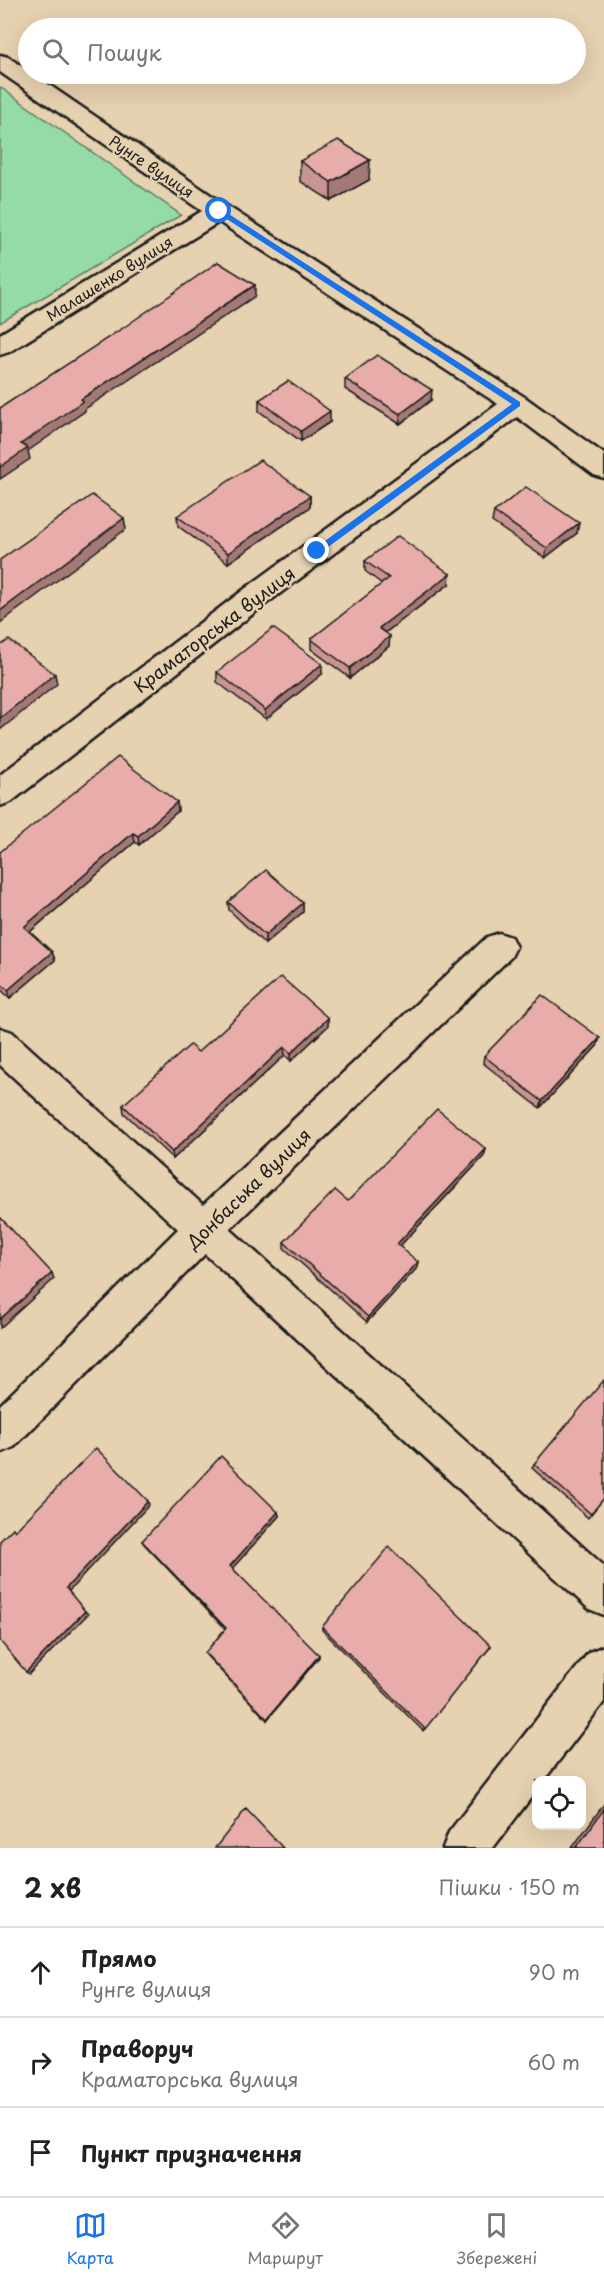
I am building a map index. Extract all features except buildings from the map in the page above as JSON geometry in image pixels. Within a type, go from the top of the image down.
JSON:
[{"type":"street","name":"Рунге вулиця","points":[[0,62],[18,74]]},
{"type":"street","name":"Рунге вулиця","points":[[32,84],[219,211],[517,404],[604,468]]},
{"type":"street","name":"Малашенко вулиця","points":[[0,346],[219,211]]},
{"type":"street","name":"Краматорська вулиця","points":[[0,793],[174,658],[517,404]]},
{"type":"street","name":"Донбаська вулиця","points":[[0,1433],[204,1229],[499,947]]},
{"type":"street","points":[[0,1043],[604,1594]]},
{"type":"street","points":[[465,1848],[604,1667]]},
{"type":"green space","points":[[0,87],[181,215],[0,323]]},
{"type":"route","points":[[219,211],[517,404],[317,551]]}]
